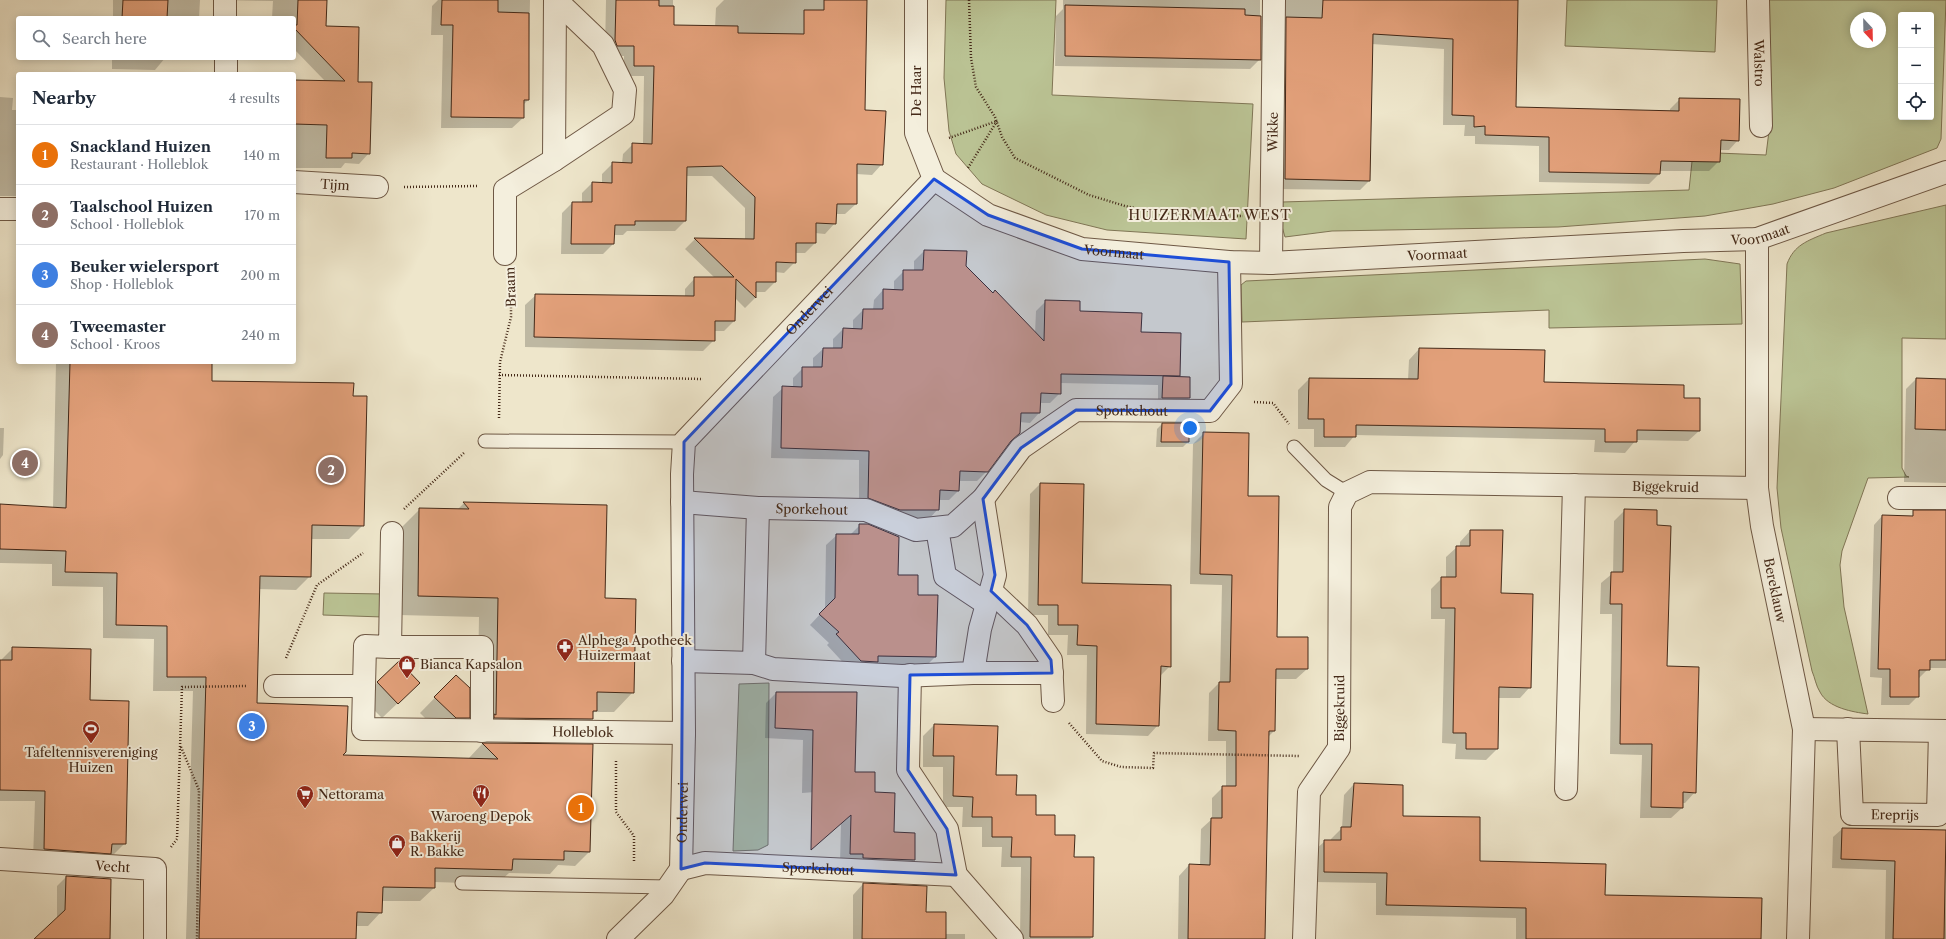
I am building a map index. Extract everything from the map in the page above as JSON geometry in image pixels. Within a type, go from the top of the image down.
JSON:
[{"type":"street","points":[[225,0],[225,16]]},
{"type":"street","points":[[505,190],[624,114],[625,90],[603,45],[555,0]]},
{"type":"street","points":[[554,160],[555,0]]},
{"type":"street","name":"De Haar","points":[[916,0],[916,133],[934,179]]},
{"type":"street","name":"Wikke","points":[[1271,263],[1274,0]]},
{"type":"street","name":"Walstro","points":[[1758,0],[1761,126]]},
{"type":"street","points":[[226,60],[226,72]]},
{"type":"street","name":"Voormaat","points":[[934,179],[988,215],[1082,249],[1229,262],[1271,263],[1684,241],[1757,240],[1946,172]]},
{"type":"street","name":"Onderwei","points":[[681,869],[684,733],[682,502],[684,442],[934,179]]},
{"type":"street","name":"Tijm","points":[[296,182],[377,187]]},
{"type":"street","name":"Braam","points":[[505,190],[505,254]]},
{"type":"street","points":[[0,208],[16,209]]},
{"type":"street","name":"Bereklauw","points":[[1757,240],[1757,488],[1762,526],[1804,729],[1798,939]]},
{"type":"street","name":"Sporkehout","points":[[682,502],[758,508],[866,510],[916,530],[953,526],[983,499],[1021,448],[1076,410],[1210,411],[1230,384],[1229,262]]},
{"type":"street","name":"Biggekruid","points":[[1304,939],[1309,792],[1339,748],[1340,507],[1347,493],[1370,482],[1757,488]]},
{"type":"street","points":[[1566,788],[1574,486]]},
{"type":"street","points":[[1899,498],[1946,498]]},
{"type":"street","points":[[973,673],[980,629],[996,575],[983,499]]},
{"type":"street","points":[[754,663],[758,508]]},
{"type":"street","points":[[937,528],[945,576],[989,598],[1027,625],[1051,660],[1053,701]]},
{"type":"street","points":[[390,647],[392,533]]},
{"type":"street","name":"Holleblok","points":[[482,731],[482,648],[364,646],[364,729],[482,731],[616,733],[684,733]]},
{"type":"street","points":[[683,661],[754,663],[773,669],[910,675],[1052,673]]},
{"type":"street","points":[[910,675],[908,770],[947,829],[956,875],[1012,939]]},
{"type":"street","points":[[275,686],[364,686]]},
{"type":"street","name":"Ereprijs","points":[[1804,729],[1848,729],[1943,731],[1938,815],[1852,814],[1848,729]]},
{"type":"street","name":"Vecht","points":[[0,858],[155,869]]},
{"type":"street","name":"Sporkehout","points":[[681,869],[705,863],[956,875]]},
{"type":"street","points":[[154,939],[155,869]]},
{"type":"street","points":[[618,939],[668,887],[681,869]]},
{"type":"lane","points":[[485,441],[684,442]]},
{"type":"lane","points":[[1294,447],[1326,480],[1347,493]]},
{"type":"lane","points":[[462,883],[668,887]]},
{"type":"path","points":[[969,0],[971,58],[976,87],[997,121],[1002,137],[1015,158],[1089,195],[1125,206],[1169,215],[1272,217]]},
{"type":"path","points":[[921,147],[997,121]]},
{"type":"path","points":[[953,192],[997,121]]},
{"type":"path","points":[[377,187],[471,185],[505,190]]},
{"type":"path","name":"Braam","points":[[498,441],[500,362],[511,317],[512,264],[505,254]]},
{"type":"path","points":[[499,375],[743,380]]},
{"type":"path","points":[[1220,399],[1273,403],[1293,429],[1294,447]]},
{"type":"path","points":[[155,869],[177,839],[182,687],[275,686],[317,585],[392,533],[392,521],[476,441],[485,441]]},
{"type":"path","points":[[1053,701],[1073,728],[1102,761],[1120,767],[1153,768],[1154,753],[1333,757]]},
{"type":"path","points":[[616,733],[616,812],[634,836],[635,886]]},
{"type":"path","points":[[180,745],[199,790],[197,939]]},
{"type":"highlighted area","points":[[934,179],[988,215],[1082,249],[1229,262],[1231,384],[1210,411],[1076,410],[1021,448],[983,499],[995,575],[991,591],[1027,625],[1051,660],[1052,673],[910,675],[908,770],[947,829],[956,875],[705,863],[681,869],[684,442]]},
{"type":"green space","points":[[946,0],[1056,0],[1052,95],[1253,104],[1246,239],[1107,230],[1046,215],[982,184],[956,154],[949,131],[944,78]]},
{"type":"green space","points":[[1567,0],[1717,0],[1715,52],[1565,46]]},
{"type":"green space","points":[[1767,0],[1946,0],[1941,139],[1937,148],[1834,188],[1773,204],[1705,216],[1558,227],[1332,231],[1285,237],[1281,223],[1282,202],[1689,190],[1693,152],[1766,155],[1770,123]]},
{"type":"green space","points":[[1946,205],[1946,339],[1902,338],[1902,468],[1906,476],[1909,477],[1868,478],[1842,551],[1840,565],[1844,607],[1868,714],[1841,708],[1829,702],[1817,687],[1812,671],[1781,528],[1777,488],[1787,264],[1793,252],[1802,244],[1826,233]]},
{"type":"green space","points":[[1705,259],[1740,264],[1742,324],[1549,328],[1549,310],[1242,322],[1241,285],[1246,281]]},
{"type":"green space","points":[[324,593],[384,594],[383,617],[323,615]]},
{"type":"green space","points":[[769,683],[768,845],[758,850],[733,851],[739,684]]},
{"type":"building","points":[[123,0],[168,0],[167,16],[122,16]]},
{"type":"building","points":[[298,0],[327,0],[326,26],[359,27],[358,82],[372,82],[370,154],[352,153],[352,158],[326,158],[327,125],[296,124],[296,80],[345,81],[296,30]]},
{"type":"building","points":[[442,0],[498,0],[498,12],[529,13],[529,100],[524,100],[524,118],[451,117],[453,25],[441,25]]},
{"type":"building","points":[[616,0],[659,0],[659,6],[674,6],[674,25],[738,26],[738,33],[804,34],[804,10],[824,10],[824,0],[867,0],[865,110],[886,111],[883,165],[857,164],[857,204],[837,204],[836,224],[816,223],[816,243],[796,243],[796,263],[776,262],[776,282],[756,282],[756,298],[736,279],[735,321],[715,321],[715,341],[534,337],[535,294],[694,296],[694,277],[734,277],[694,238],[754,239],[755,197],[722,166],[687,167],[686,221],[635,221],[635,225],[615,225],[614,244],[571,244],[572,202],[592,202],[592,182],[612,183],[612,162],[632,163],[632,143],[652,144],[654,66],[634,66],[634,46],[617,46],[615,40]]},
{"type":"building","points":[[1323,0],[1518,0],[1516,107],[1679,111],[1679,98],[1740,99],[1739,141],[1721,140],[1720,162],[1661,161],[1660,174],[1549,172],[1549,137],[1485,135],[1485,126],[1474,127],[1474,116],[1452,115],[1453,39],[1373,34],[1370,181],[1285,179],[1286,17],[1322,18]]},
{"type":"building","points":[[1065,5],[1245,9],[1245,15],[1261,16],[1261,60],[1065,56]]},
{"type":"building","points":[[924,250],[967,251],[966,266],[993,293],[995,290],[1044,341],[1045,300],[1080,301],[1080,311],[1142,313],[1141,332],[1181,333],[1180,376],[1061,374],[1061,394],[1041,393],[1040,413],[1021,413],[1020,433],[1011,441],[988,472],[960,471],[959,491],[940,490],[939,510],[900,510],[868,498],[869,451],[781,448],[782,386],[802,387],[802,367],[822,367],[823,348],[842,348],[843,328],[862,329],[863,309],[883,309],[883,289],[903,290],[903,270],[923,270]]},
{"type":"building","points":[[1419,348],[1545,350],[1544,382],[1684,385],[1684,398],[1700,398],[1700,431],[1637,430],[1637,442],[1605,442],[1605,429],[1356,425],[1356,437],[1324,437],[1324,419],[1308,419],[1309,378],[1418,379]]},
{"type":"building","points":[[70,364],[212,364],[212,381],[354,383],[353,396],[367,396],[364,526],[312,525],[311,577],[260,576],[257,703],[348,706],[346,752],[343,755],[498,759],[482,743],[593,744],[590,852],[564,851],[564,860],[513,859],[512,870],[435,868],[435,888],[383,887],[382,913],[357,912],[356,939],[199,939],[206,677],[167,677],[167,626],[116,625],[117,573],[65,572],[66,551],[0,549],[0,504],[66,508]]},
{"type":"building","points":[[1163,376],[1190,377],[1190,398],[1162,398]]},
{"type":"building","points":[[1916,378],[1946,379],[1946,430],[1915,429]]},
{"type":"building","points":[[1162,423],[1189,423],[1189,442],[1161,442]]},
{"type":"building","points":[[1203,432],[1249,433],[1248,496],[1279,496],[1277,637],[1308,637],[1308,669],[1276,669],[1275,731],[1269,731],[1265,939],[1188,939],[1189,864],[1210,865],[1211,818],[1222,818],[1222,786],[1236,786],[1236,731],[1218,730],[1219,682],[1230,682],[1232,575],[1200,574]]},
{"type":"building","points":[[1040,483],[1084,484],[1082,583],[1171,585],[1171,667],[1161,666],[1159,726],[1096,724],[1097,646],[1077,645],[1078,625],[1058,625],[1058,605],[1038,605]]},
{"type":"building","points":[[463,502],[607,505],[605,598],[636,599],[634,693],[597,692],[597,711],[593,711],[593,719],[494,718],[494,714],[496,715],[498,598],[418,596],[419,508],[469,509]]},
{"type":"building","points":[[1624,509],[1657,510],[1657,525],[1671,526],[1667,666],[1699,667],[1696,793],[1683,792],[1683,808],[1651,807],[1652,744],[1620,744],[1622,604],[1610,604],[1611,572],[1623,572]]},
{"type":"building","points":[[1913,510],[1946,510],[1946,660],[1930,660],[1930,670],[1919,670],[1919,697],[1890,697],[1890,669],[1878,669],[1882,515],[1913,516]]},
{"type":"building","points":[[859,524],[868,524],[899,537],[898,575],[918,575],[918,595],[938,595],[936,657],[878,656],[878,662],[861,661],[836,634],[839,632],[819,614],[835,598],[836,534],[859,534]]},
{"type":"building","points":[[1470,530],[1503,530],[1501,593],[1533,594],[1531,688],[1499,687],[1498,749],[1466,749],[1466,733],[1453,733],[1455,608],[1441,608],[1441,577],[1456,577],[1456,546],[1470,546]]},
{"type":"building","points":[[12,647],[91,649],[90,700],[129,701],[126,844],[112,844],[111,854],[44,849],[45,791],[0,790],[0,660],[12,660]]},
{"type":"building","points":[[399,661],[420,683],[398,704],[377,682]]},
{"type":"building","points":[[456,675],[470,688],[470,718],[456,718],[434,697]]},
{"type":"building","points":[[776,692],[857,692],[855,772],[875,772],[875,792],[895,793],[894,832],[915,833],[915,860],[863,858],[863,854],[850,854],[851,815],[811,850],[813,730],[775,728]]},
{"type":"building","points":[[934,724],[998,726],[996,775],[1017,775],[1016,795],[1036,795],[1036,815],[1055,815],[1055,835],[1075,835],[1074,857],[1094,857],[1093,937],[1030,937],[1031,857],[1011,857],[1012,837],[992,837],[992,817],[972,817],[973,797],[953,796],[954,756],[933,756]]},
{"type":"building","points":[[1354,783],[1403,785],[1403,816],[1480,817],[1480,861],[1606,864],[1605,895],[1762,898],[1761,939],[1526,939],[1526,908],[1386,905],[1387,873],[1324,872],[1324,840],[1341,840],[1341,827],[1351,827]]},
{"type":"building","points":[[1842,828],[1946,830],[1944,939],[1893,939],[1895,861],[1841,859]]},
{"type":"building","points":[[66,876],[111,879],[110,939],[34,939],[65,910]]},
{"type":"building","points":[[863,883],[927,886],[926,912],[946,912],[946,939],[862,939]]},
{"type":"place","name":"Tweemaster","points":[[25,463]]},
{"type":"place","name":"Taalschool Huizen","points":[[331,470]]},
{"type":"place","name":"Alphega Apotheek Huizermaat","points":[[565,662]]},
{"type":"place","name":"Bianca Kapsalon","points":[[407,679]]},
{"type":"place","name":"Beuker wielersport","points":[[252,726]]},
{"type":"place","name":"Tafeltennisvereniging Huizen","points":[[91,744]]},
{"type":"place","name":"Waroeng Depok","points":[[481,808]]},
{"type":"place","name":"Snackland Huizen","points":[[581,808]]},
{"type":"place","name":"Nettorama","points":[[305,809]]},
{"type":"place","name":"Bakkerij R. Bakke","points":[[397,858]]},
{"type":"district","name":"HUIZERMAAT WEST","points":[[1210,215]]}]
